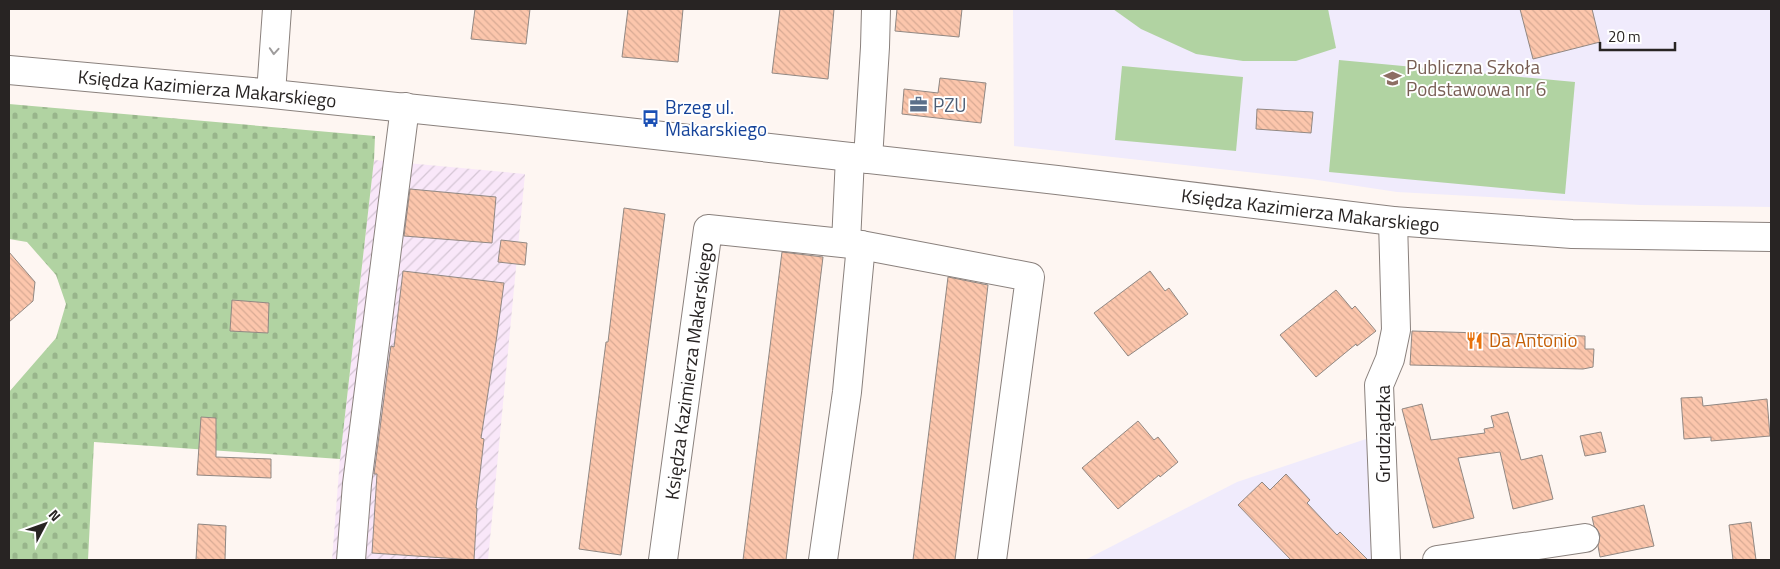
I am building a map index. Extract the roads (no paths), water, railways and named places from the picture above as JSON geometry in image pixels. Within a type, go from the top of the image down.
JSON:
[{"type":"street","points":[[271,93],[277,9]]},
{"type":"street","points":[[823,560],[847,392],[859,158],[875,47],[876,9]]},
{"type":"street","name":"Księdza Kazimierza Makarskiego","points":[[9,70],[405,107],[1057,180],[1393,221],[1572,234],[1771,237]]},
{"type":"street","points":[[352,560],[357,484],[405,107]]},
{"type":"street","name":"Grudziądzka","points":[[1386,560],[1379,385],[1390,359],[1396,330],[1393,221]]},
{"type":"street","name":"Księdza Kazimierza Makarskiego","points":[[663,560],[708,229],[854,244],[1030,277],[992,560]]},
{"type":"street","points":[[1437,560],[1585,538]]},
{"type":"place","name":"Publiczna Szkoła Podstawowa nr 6","points":[[1392,78]]},
{"type":"place","name":"PZU","points":[[919,105]]},
{"type":"place","name":"Brzeg ul. Makarskiego","points":[[651,118]]},
{"type":"place","name":"Da Antonio","points":[[1475,340]]}]
